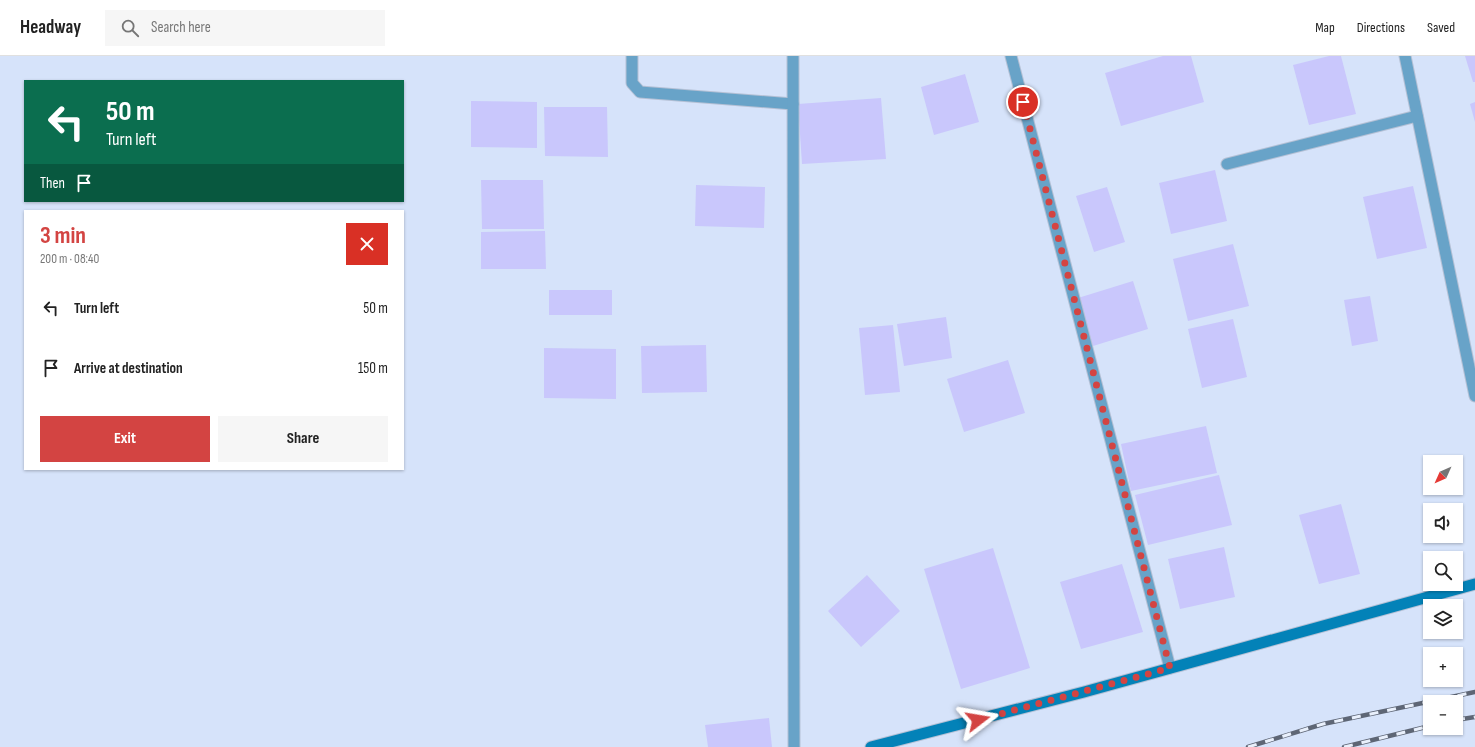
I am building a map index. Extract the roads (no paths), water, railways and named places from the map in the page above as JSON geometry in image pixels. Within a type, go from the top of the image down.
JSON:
[{"type":"main road","points":[[871,747],[1076,694],[1475,584]]},
{"type":"street","points":[[632,56],[632,83],[640,92],[793,104]]},
{"type":"street","points":[[793,56],[794,747]]},
{"type":"street","points":[[1011,56],[1170,668]]},
{"type":"street","points":[[1405,56],[1475,396]]},
{"type":"street","points":[[1227,164],[1417,116]]},
{"type":"railway","points":[[1248,747],[1323,724],[1475,692]]},
{"type":"railway","points":[[1463,719],[1475,717]]},
{"type":"railway","points":[[1344,747],[1423,728]]}]
